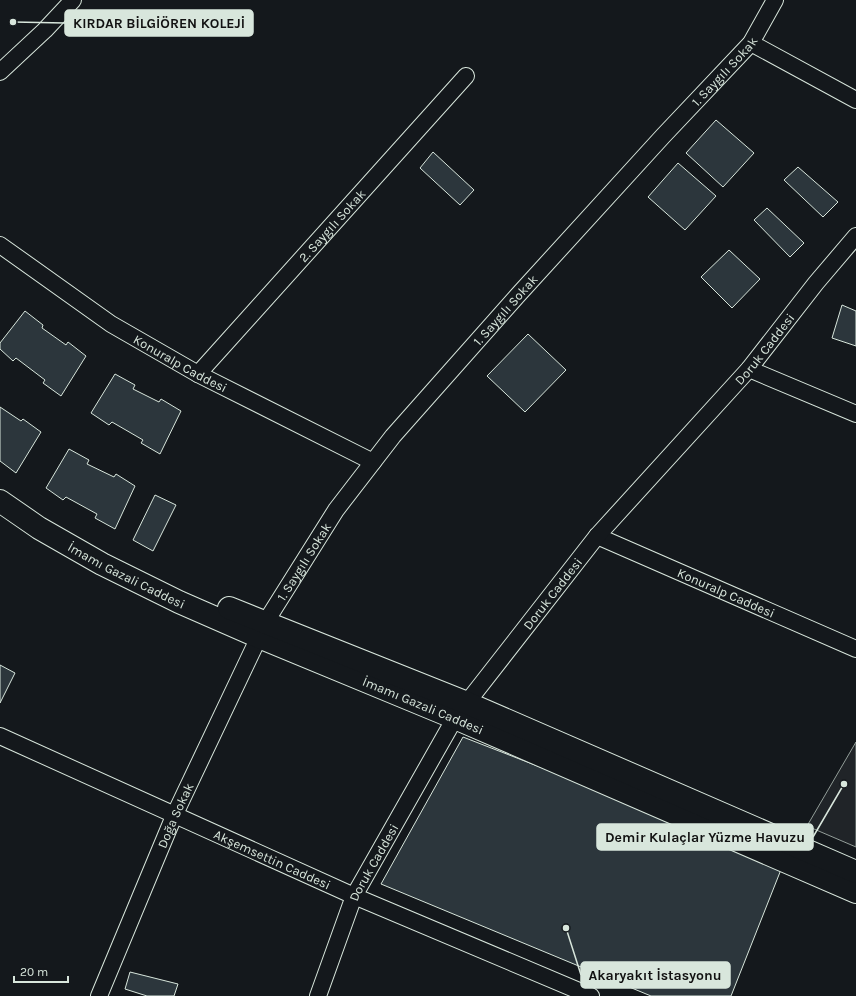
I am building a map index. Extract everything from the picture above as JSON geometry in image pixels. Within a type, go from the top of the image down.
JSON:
[{"type":"main road","name":"İmamı Gazali Caddesi","points":[[0,486],[43,517],[93,546],[262,630]]},
{"type":"main road","name":"İmamı Gazali Caddesi","points":[[0,501],[39,528],[102,564],[179,602],[262,630],[856,872]]},
{"type":"main road","name":"İmamı Gazali Caddesi","points":[[461,710],[856,892]]},
{"type":"street","points":[[0,72],[45,30],[74,0]]},
{"type":"street","name":"1. Saygılı Sokak","points":[[262,630],[336,510],[393,436],[657,142],[751,43],[775,0]]},
{"type":"street","points":[[751,43],[856,100]]},
{"type":"street","name":"2. Saygılı Sokak","points":[[198,374],[466,76]]},
{"type":"street","name":"Doruk Caddesi","points":[[318,996],[354,896],[461,710],[597,536],[749,369],[816,283],[856,236]]},
{"type":"street","name":"Konuralp Caddesi","points":[[0,245],[111,324],[198,374],[372,462]]},
{"type":"street","points":[[749,369],[856,414]]},
{"type":"street","name":"Konuralp Caddesi","points":[[597,536],[856,649]]},
{"type":"street","name":"Doğa Sokak","points":[[98,996],[174,816],[262,630]]},
{"type":"street","name":"Akşemsettin Caddesi","points":[[0,737],[354,896],[591,996]]},
{"type":"shaded area","points":[[856,742],[856,847],[807,826]]},
{"type":"building","points":[[716,120],[754,153],[723,187],[686,153]]},
{"type":"building","points":[[433,152],[474,190],[460,205],[420,168]]},
{"type":"building","points":[[678,163],[716,196],[685,230],[648,197]]},
{"type":"building","points":[[798,167],[838,202],[823,217],[784,180]]},
{"type":"building","points":[[767,208],[804,243],[790,257],[754,220]]},
{"type":"building","points":[[729,250],[760,279],[732,308],[701,277]]},
{"type":"building","points":[[842,305],[856,311],[856,346],[832,338]]},
{"type":"building","points":[[25,311],[43,325],[42,328],[66,345],[68,342],[86,356],[61,396],[43,383],[45,380],[16,358],[13,361],[0,349],[0,343]]},
{"type":"building","points":[[528,334],[566,370],[525,412],[487,376]]},
{"type":"building","points":[[115,374],[135,385],[133,389],[159,402],[161,399],[181,411],[160,454],[141,443],[143,440],[112,422],[109,425],[91,413]]},
{"type":"building","points":[[0,407],[21,421],[23,419],[41,432],[16,473],[0,461]]},
{"type":"building","points":[[69,449],[89,460],[87,464],[114,477],[116,474],[135,486],[115,529],[95,518],[97,514],[66,497],[63,500],[46,488]]},
{"type":"building","points":[[155,495],[176,505],[153,551],[133,540]]},
{"type":"building","points":[[0,665],[15,673],[0,703]]},
{"type":"building","points":[[463,737],[784,862],[731,996],[651,996],[381,884]]},
{"type":"building","points":[[130,972],[178,984],[174,996],[147,996],[125,989]]},
{"type":"place","name":"KIRDAR BİLGİÖREN KOLEJİ","points":[[13,22]]},
{"type":"place","name":"Demir Kulaçlar Yüzme Havuzu","points":[[844,784]]},
{"type":"place","name":"Akaryakıt İstasyonu","points":[[566,928]]}]
